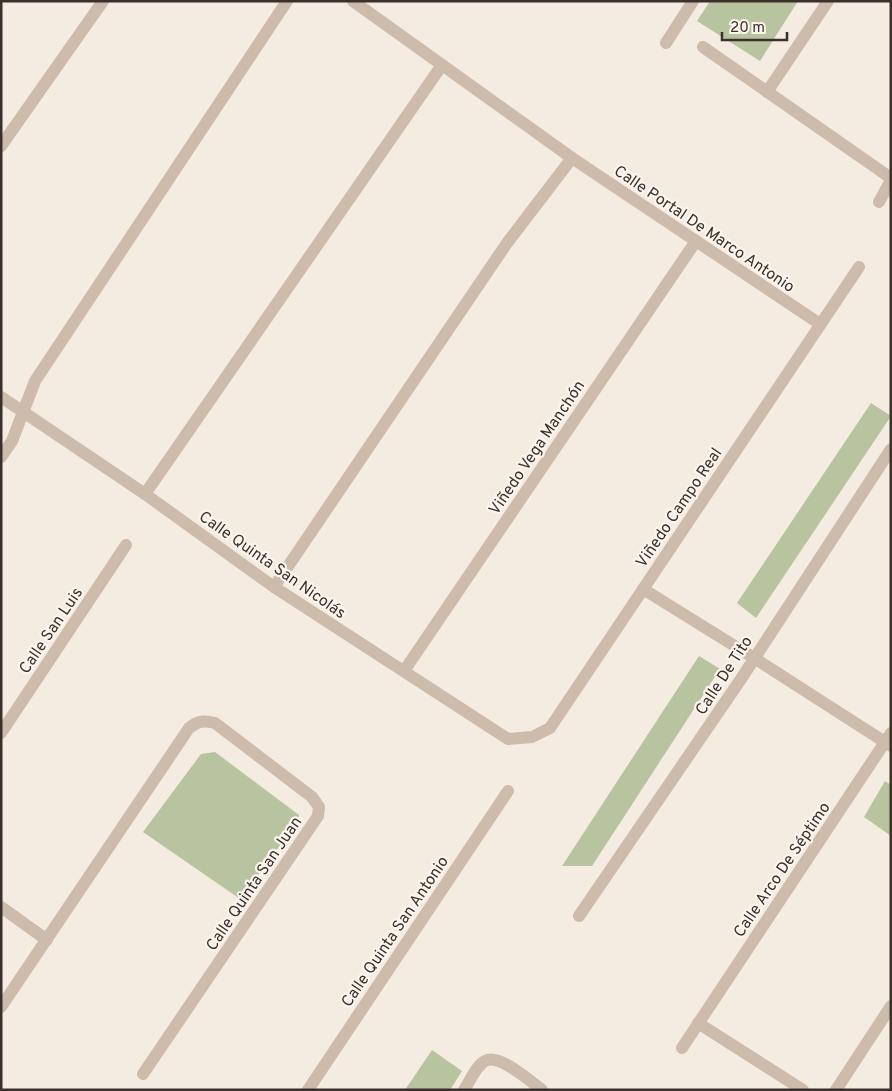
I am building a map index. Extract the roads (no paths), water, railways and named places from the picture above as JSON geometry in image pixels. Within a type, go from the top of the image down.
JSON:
[{"type":"street","points":[[1,146],[103,1]]},
{"type":"street","points":[[1,457],[12,441],[35,381],[287,1]]},
{"type":"street","name":"Calle Portal De Marco Antonio","points":[[353,1],[572,158],[820,324]]},
{"type":"street","points":[[666,43],[693,1]]},
{"type":"street","points":[[767,92],[828,1]]},
{"type":"street","points":[[703,47],[891,179],[879,202]]},
{"type":"street","points":[[145,494],[442,65]]},
{"type":"street","points":[[274,587],[507,243],[572,158]]},
{"type":"street","name":"Viñedo Vega Manchón","points":[[404,671],[696,241]]},
{"type":"street","name":"Viñedo Campo Real","points":[[508,738],[532,738],[550,728],[859,267]]},
{"type":"street","name":"Calle Quinta San Nicolás","points":[[1,397],[145,494],[274,587],[508,738]]},
{"type":"street","name":"Calle De Tito","points":[[579,916],[754,658],[891,449]]},
{"type":"street","name":"Calle San Luis","points":[[1,733],[126,545]]},
{"type":"street","points":[[642,589],[889,740]]},
{"type":"street","name":"Calle Quinta San Juan","points":[[1,1007],[189,728],[196,722],[205,720],[215,723],[316,800],[318,816],[144,1074]]},
{"type":"street","name":"Calle Arco De Séptimo","points":[[682,1048],[889,740]]},
{"type":"street","name":"Calle Quinta San Antonio","points":[[308,1090],[508,791]]},
{"type":"street","points":[[1,907],[47,940]]},
{"type":"street","points":[[836,1090],[891,1006]]},
{"type":"street","points":[[698,1023],[803,1090]]},
{"type":"street","points":[[464,1090],[480,1065],[492,1058],[501,1061],[542,1090]]}]
